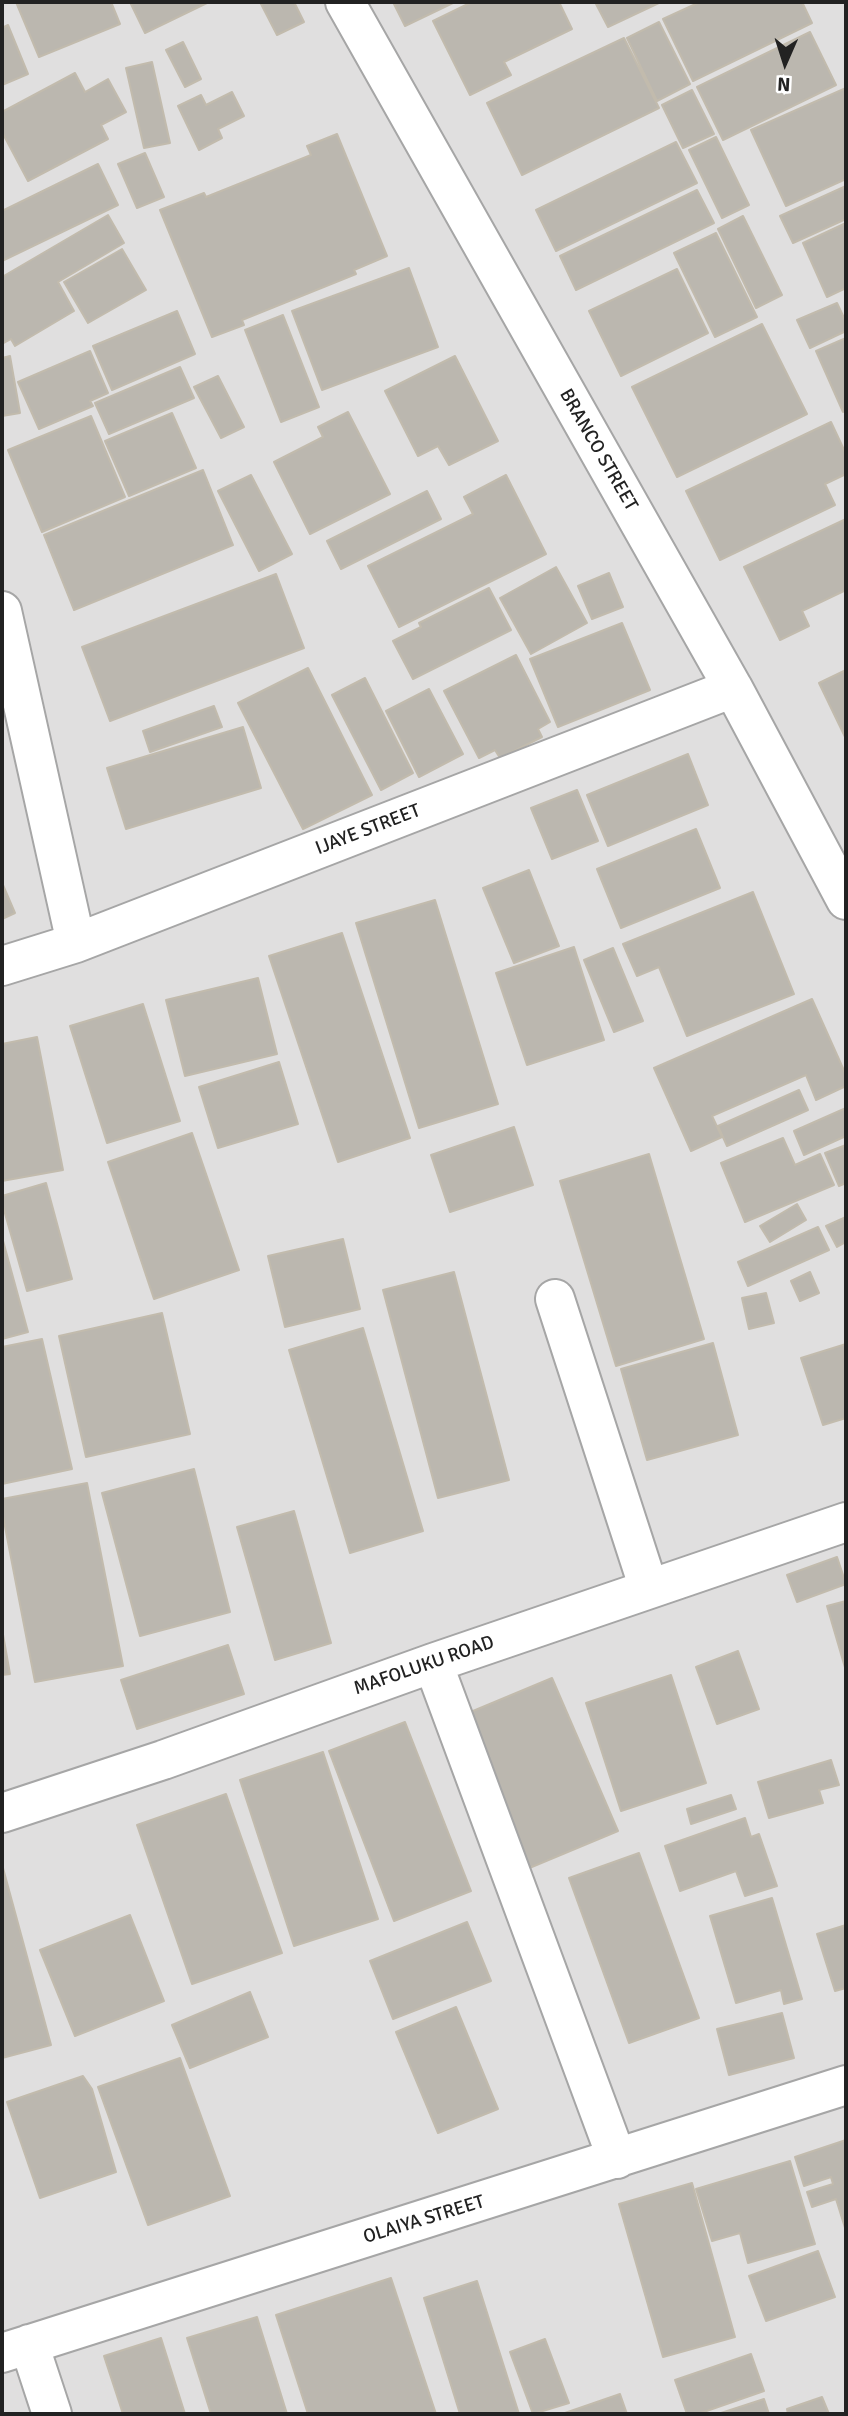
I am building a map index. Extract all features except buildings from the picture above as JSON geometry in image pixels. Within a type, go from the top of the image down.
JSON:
[{"type":"street","name":"BRANCO STREET","points":[[345,2],[733,688],[846,900]]},
{"type":"street","points":[[2,611],[76,943]]},
{"type":"street","name":"IJAYE STREET","points":[[2,966],[76,943],[733,688]]},
{"type":"street","points":[[555,1299],[649,1589]]},
{"type":"street","name":"MAFOLUKU ROAD","points":[[2,1813],[846,1522]]},
{"type":"street","points":[[433,1663],[617,2159]]},
{"type":"street","name":"OLAIYA STREET","points":[[15,2348],[846,2085]]},
{"type":"street","points":[[15,2348],[52,2414]]},
{"type":"shaded area","points":[[2,2],[846,2],[846,2414],[2,2414]]}]
